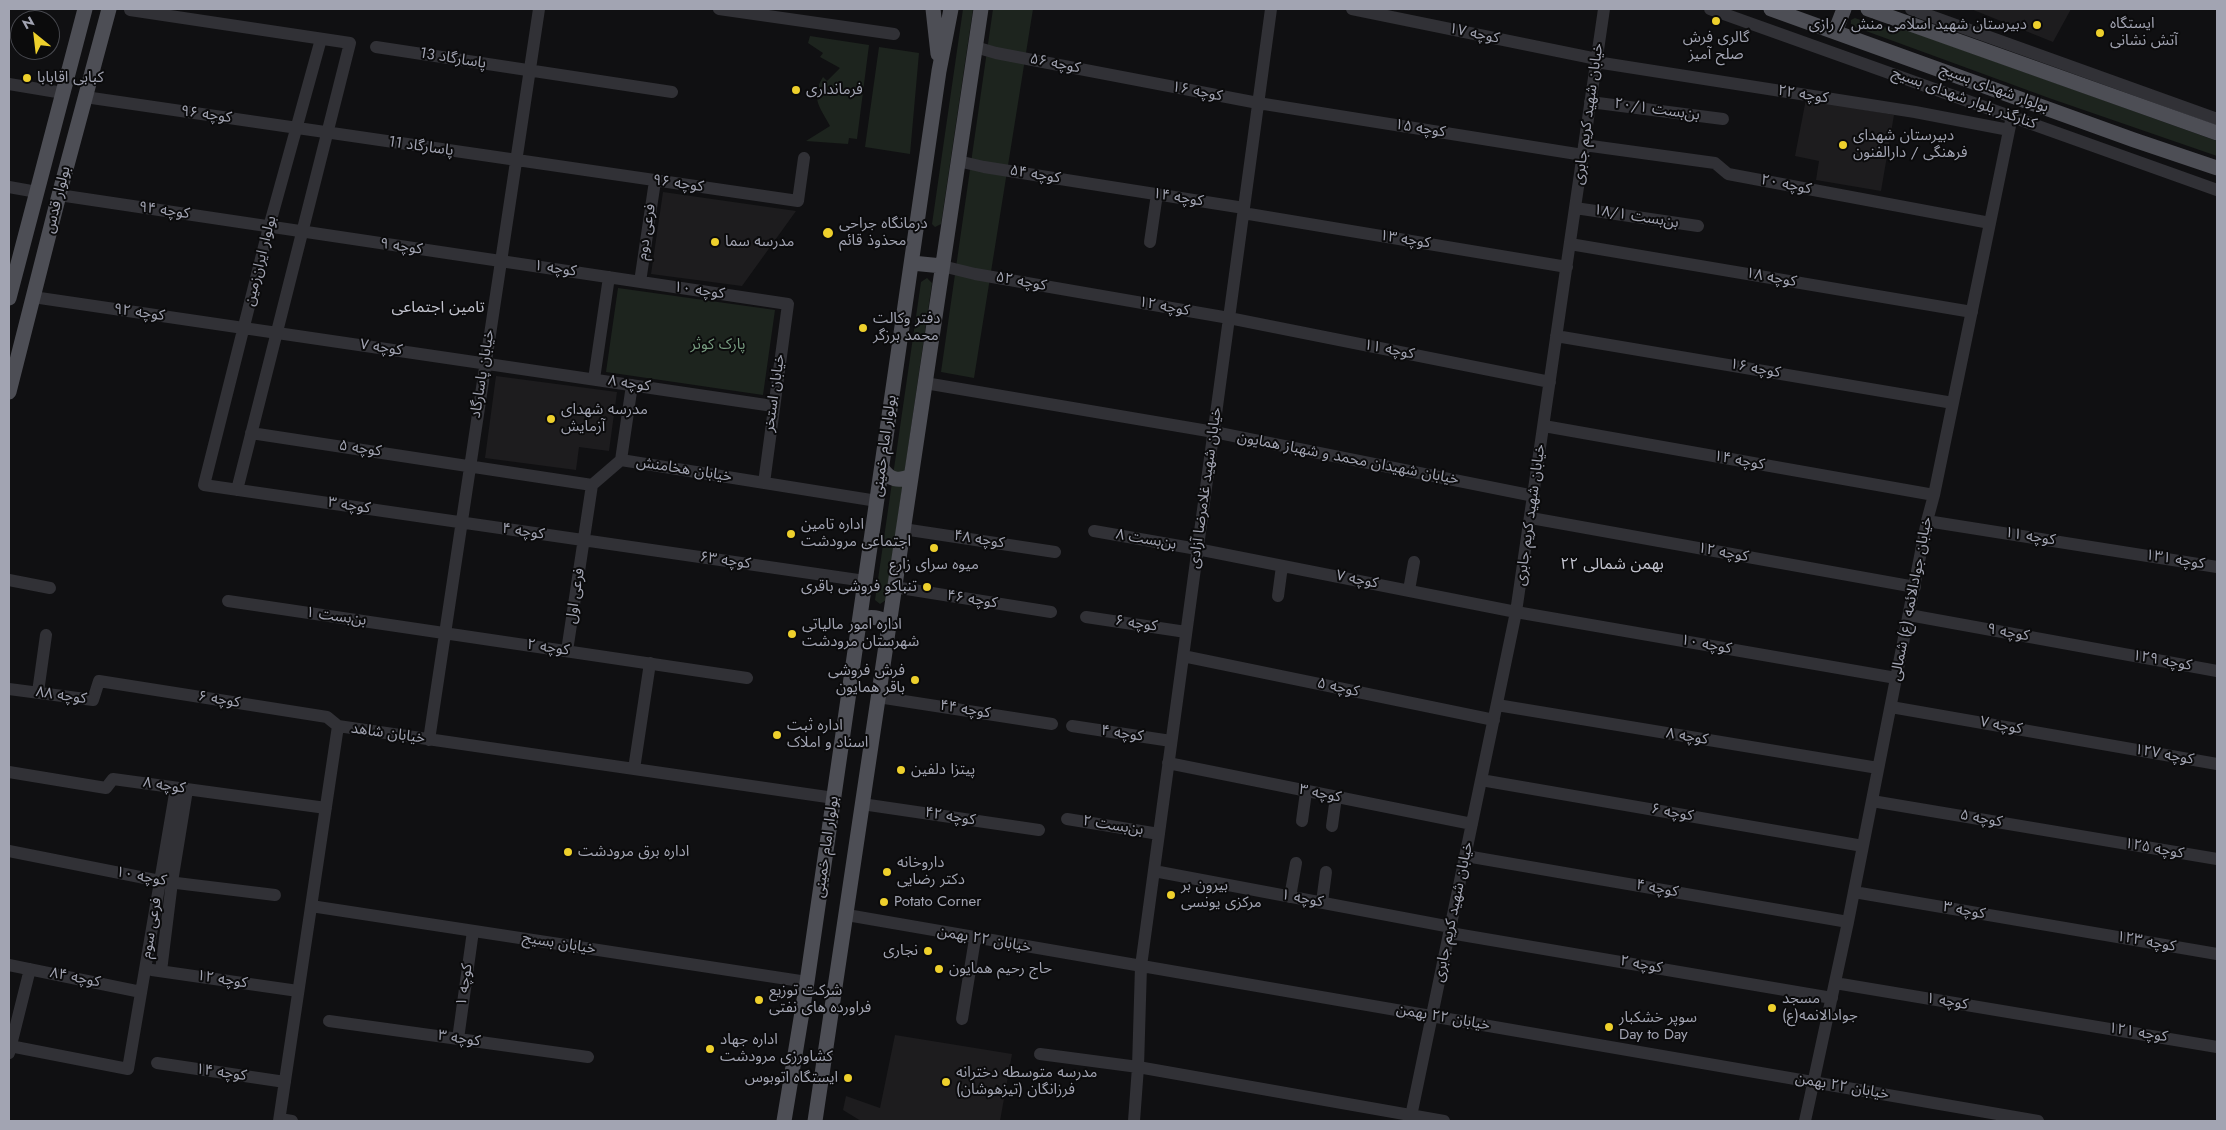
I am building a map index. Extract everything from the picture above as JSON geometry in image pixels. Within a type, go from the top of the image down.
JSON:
[{"type":"main road","name":"بولوار قدس","points":[[10,292],[85,9]]},
{"type":"main road","name":"بولوار قدس","points":[[9,392],[59,194],[109,9]]},
{"type":"main road","points":[[932,9],[940,71]]},
{"type":"main road","name":"بولوار امام خمینی","points":[[784,1121],[807,982],[940,71],[951,9]]},
{"type":"main road","name":"بولوار امام خمینی","points":[[815,1121],[981,9]]},
{"type":"main road","name":"بولوار شهدای بسیج","points":[[1771,9],[2217,168]]},
{"type":"main road","points":[[1836,32],[1844,9]]},
{"type":"main road","points":[[1868,9],[2217,133]]},
{"type":"main road","points":[[912,264],[942,266]]},
{"type":"main road","points":[[882,468],[885,473],[894,479],[911,476]]},
{"type":"main road","points":[[860,619],[870,616],[880,618],[888,623]]},
{"type":"street","name":"خیابان پاسارگاد","points":[[429,740],[539,9]]},
{"type":"street","points":[[726,9],[894,34]]},
{"type":"street","name":"خیابان شهید غلامرضا آزادی","points":[[1134,1121],[1138,1068],[1141,966],[1271,9]]},
{"type":"street","name":"کوچه ۱۷","points":[[1352,9],[1596,61]]},
{"type":"street","name":"خیابان شهید کریم جابری","points":[[1411,1118],[1516,612],[1604,9]]},
{"type":"street","name":"کنارگذر بلوار شهدای بسیج","points":[[1710,9],[2217,190]]},
{"type":"street","points":[[1911,9],[2217,119]]},
{"type":"street","points":[[130,10],[350,43],[237,490]]},
{"type":"street","name":"بولوار ایران‌زمین","points":[[204,485],[269,227],[321,39]]},
{"type":"street","name":"پاسارگاد 13","points":[[376,47],[672,92]]},
{"type":"street","name":"کوچه ۵۶","points":[[975,47],[996,53],[1136,80]]},
{"type":"street","points":[[1903,56],[1926,85]]},
{"type":"street","name":"کوچه ۲۲","points":[[1596,61],[1916,112],[2010,130]]},
{"type":"street","name":"کوچه ۱۶","points":[[1136,80],[1258,103]]},
{"type":"street","points":[[2117,83],[2141,106]]},
{"type":"street","points":[[9,84],[63,93]]},
{"type":"street","name":"کوچه ۹۶","points":[[85,97],[328,133]]},
{"type":"street","name":"بن‌بست ۲۰/۱","points":[[1590,102],[1723,119]]},
{"type":"street","name":"کوچه ۱۵","points":[[1258,103],[1583,150]]},
{"type":"street","name":"خیابان جوادالائمه (ع) شمالی","points":[[1805,1121],[1848,922],[1927,521],[1934,495],[2012,116]]},
{"type":"street","name":"پاسارگاد 11","points":[[328,133],[515,161]]},
{"type":"street","points":[[2090,144],[2134,140]]},
{"type":"street","name":"کوچه ۲۰","points":[[1583,150],[1715,163],[1728,174],[1990,224]]},
{"type":"street","name":"کوچه ۹۶","points":[[515,161],[798,201],[804,158]]},
{"type":"street","name":"کوچه ۵۴","points":[[958,161],[984,168],[1112,188]]},
{"type":"street","name":"فرعی دوم","points":[[640,282],[655,181]]},
{"type":"street","points":[[9,188],[37,192]]},
{"type":"street","name":"کوچه ۱۴","points":[[1112,188],[1158,194],[1244,211]]},
{"type":"street","name":"کوچه ۹۴","points":[[59,194],[302,232]]},
{"type":"street","points":[[1150,242],[1158,194]]},
{"type":"street","name":"بن‌بست ۱۸/۱","points":[[1575,208],[1698,226]]},
{"type":"street","name":"کوچه ۱۳","points":[[1244,211],[1567,267]]},
{"type":"street","name":"کوچه ۹","points":[[302,232],[500,261]]},
{"type":"street","name":"کوچه ۱۸","points":[[1570,244],[1972,312]]},
{"type":"street","name":"کوچه ۱","points":[[500,261],[609,277]]},
{"type":"street","name":"کوچه ۵۲","points":[[942,266],[975,274],[1100,296]]},
{"type":"street","points":[[594,379],[609,277]]},
{"type":"street","name":"کوچه ۱۰","points":[[609,277],[788,304]]},
{"type":"street","name":"کوچه ۹۲","points":[[33,296],[277,332]]},
{"type":"street","name":"کوچه ۱۲","points":[[1100,296],[1229,318]]},
{"type":"street","name":"خیابان استخر","points":[[764,483],[788,304]]},
{"type":"street","name":"کوچه ۱۱","points":[[1229,318],[1550,382]]},
{"type":"street","name":"کوچه ۷","points":[[277,332],[485,363]]},
{"type":"street","name":"کوچه ۱۶","points":[[1556,336],[1953,403]]},
{"type":"street","name":"کوچه ۸","points":[[485,363],[773,406]]},
{"type":"street","name":"خیابان شهیدان محمد و شهباز همایون","points":[[925,383],[1214,432],[1534,496]]},
{"type":"street","points":[[621,460],[632,385]]},
{"type":"street","name":"کوچه ۱۴","points":[[1544,426],[1934,495]]},
{"type":"street","name":"کوچه ۵","points":[[251,433],[470,465]]},
{"type":"street","name":"خیابان هخامنش","points":[[592,485],[621,460],[877,500]]},
{"type":"street","points":[[470,465],[592,485],[584,540]]},
{"type":"street","name":"کوچه ۳","points":[[204,485],[461,523]]},
{"type":"street","name":"کوچه ۱۲","points":[[1530,518],[1915,587]]},
{"type":"street","name":"کوچه ۱۱","points":[[1927,521],[2132,554]]},
{"type":"street","name":"کوچه ۴","points":[[461,523],[584,540]]},
{"type":"street","name":"کوچه ۴۸","points":[[903,529],[1054,552]]},
{"type":"street","name":"بن‌بست ۸","points":[[1094,531],[1197,549]]},
{"type":"street","name":"کوچه ۶۳","points":[[584,540],[865,581]]},
{"type":"street","name":"فرعی اول","points":[[567,651],[584,540]]},
{"type":"street","name":"کوچه ۷","points":[[1197,549],[1516,612]]},
{"type":"street","name":"کوچه ۱۳۱","points":[[2132,554],[2217,567]]},
{"type":"street","points":[[1409,590],[1414,562]]},
{"type":"street","points":[[1278,596],[1282,566]]},
{"type":"street","points":[[9,580],[50,588]]},
{"type":"street","name":"کوچه ۴۶","points":[[894,587],[1051,612]]},
{"type":"street","name":"بن‌بست ۱","points":[[228,601],[445,632]]},
{"type":"street","name":"کوچه ۱۰","points":[[1516,612],[1896,678]]},
{"type":"street","name":"کوچه ۹","points":[[1910,615],[2107,651]]},
{"type":"street","name":"کوچه ۶","points":[[1086,617],[1186,632]]},
{"type":"street","name":"کوچه ۲","points":[[445,632],[747,678]]},
{"type":"street","points":[[38,692],[46,635]]},
{"type":"street","name":"کوچه ۱۲۹","points":[[2107,651],[2217,671]]},
{"type":"street","name":"کوچه ۵","points":[[1183,656],[1494,720]]},
{"type":"street","points":[[634,769],[650,663]]},
{"type":"street","name":"کوچه ۶","points":[[98,681],[327,717],[338,726]]},
{"type":"street","name":"کوچه ۸۸","points":[[9,689],[93,700],[98,681]]},
{"type":"street","name":"کوچه ۴۴","points":[[878,696],[1052,724]]},
{"type":"street","name":"کوچه ۸","points":[[1497,705],[1878,768]]},
{"type":"street","name":"کوچه ۷","points":[[1890,707],[2111,745]]},
{"type":"street","name":"خیابان شاهد","points":[[284,1121],[285,1082],[338,726],[834,798]]},
{"type":"street","name":"کوچه ۴","points":[[1072,726],[1171,741]]},
{"type":"street","name":"کوچه ۱۲۷","points":[[2111,745],[2217,764]]},
{"type":"street","name":"کوچه ۳","points":[[1168,763],[1472,824]]},
{"type":"street","name":"کوچه ۸","points":[[9,772],[106,788],[113,779],[326,808]]},
{"type":"street","name":"کوچه ۶","points":[[1481,780],[1863,846]]},
{"type":"street","name":"فرعی سوم","points":[[9,1050],[128,1069],[145,969],[166,882],[182,789]]},
{"type":"street","points":[[1302,820],[1306,792]]},
{"type":"street","points":[[1332,826],[1336,797]]},
{"type":"street","name":"کوچه ۵","points":[[1872,801],[2091,838]]},
{"type":"street","name":"کوچه ۴۲","points":[[862,804],[1039,830]]},
{"type":"street","name":"بن‌بست ۲","points":[[1067,819],[1159,834]]},
{"type":"street","name":"کوچه ۱۲۵","points":[[2091,838],[2217,859]]},
{"type":"street","name":"کوچه ۱۰","points":[[9,852],[166,882],[275,895]]},
{"type":"street","name":"کوچه ۴","points":[[1466,856],[1848,922]]},
{"type":"street","points":[[1290,897],[1296,863]]},
{"type":"street","name":"کوچه ۱","points":[[1154,871],[1322,902],[1450,930]]},
{"type":"street","points":[[1322,902],[1326,872]]},
{"type":"street","name":"فرعی سوم","points":[[161,970],[166,882]]},
{"type":"street","name":"کوچه ۳","points":[[1854,892],[2075,930]]},
{"type":"street","name":"خیابان بسیج","points":[[311,906],[807,982]]},
{"type":"street","name":"خیابان ۲۲ بهمن","points":[[847,915],[975,939],[2038,1121]]},
{"type":"street","name":"کوچه ۲","points":[[1450,930],[1832,998]]},
{"type":"street","name":"کوچه ۱۲۳","points":[[2075,930],[2217,954]]},
{"type":"street","name":"کوچه ۱","points":[[458,1039],[473,931]]},
{"type":"street","points":[[962,1019],[975,939]]},
{"type":"street","name":"کوچه ۸۴","points":[[9,965],[141,992]]},
{"type":"street","points":[[9,1050],[30,969]]},
{"type":"street","name":"کوچه ۱۲","points":[[145,969],[298,991]]},
{"type":"street","name":"کوچه ۱","points":[[1835,983],[2059,1020]]},
{"type":"street","name":"کوچه ۱۲۱","points":[[2059,1020],[2217,1046]]},
{"type":"street","name":"کوچه ۳","points":[[329,1021],[588,1057]]},
{"type":"street","points":[[1040,1054],[1138,1068],[1411,1118],[1444,1121]]},
{"type":"street","name":"کوچه ۱۴","points":[[157,1063],[285,1082]]},
{"type":"shaded area","name":"دبیرستان شهید اسلامی منش / رازی","points":[[1971,9],[2071,9],[2053,42]]},
{"type":"shaded area","name":"دبیرستان شهدای فرهنگی / دارالفنون","points":[[1806,99],[1894,115],[1881,191],[1816,180],[1819,161],[1795,156]]},
{"type":"shaded area","name":"مدرسه سما","points":[[663,192],[796,211],[742,286],[651,274]]},
{"type":"shaded area","name":"مدرسه شهدای آزمایش","points":[[496,376],[617,392],[609,451],[579,447],[576,470],[485,458]]},
{"type":"shaded area","name":"مدرسه متوسطه دخترانه فرزانگان (تیزهوشان)","points":[[895,1035],[1012,1054],[1000,1121],[861,1121],[843,1110],[846,1096],[880,1108]]},
{"type":"green space","points":[[963,9],[973,9],[941,224],[935,227],[932,224]]},
{"type":"green space","points":[[993,9],[1033,9],[974,378],[941,372]]},
{"type":"green space","points":[[1855,18],[1880,27],[1904,29],[2217,141],[2217,156],[2049,98],[1855,27],[1851,24],[1851,20]]},
{"type":"green space","points":[[810,36],[869,45],[857,139],[849,138],[848,144],[806,141],[830,126],[820,108],[817,91],[823,77],[827,81],[840,68],[820,57],[823,53],[808,43]]},
{"type":"green space","points":[[879,47],[919,53],[910,154],[865,147]]},
{"type":"green space","points":[[927,278],[932,283],[886,600],[880,604],[875,600],[921,282]]},
{"type":"green space","name":"پارک کوثر","points":[[618,288],[775,310],[763,395],[606,372]]},
{"type":"place","name":"گالری فرش صلح آمیز","points":[[1716,21]]},
{"type":"place","name":"دبیرستان شهید اسلامی منش / رازی","points":[[2037,25]]},
{"type":"place","name":"ایستگاه آتش نشانی","points":[[2100,33]]},
{"type":"place","name":"کبابی اقابابا","points":[[27,78]]},
{"type":"place","name":"فرمانداری","points":[[796,90]]},
{"type":"place","name":"دبیرستان شهدای فرهنگی / دارالفنون","points":[[1843,145]]},
{"type":"place","name":"درمانگاه جراحی محذوذ قائم","points":[[828,233]]},
{"type":"place","name":"مدرسه سما","points":[[715,242]]},
{"type":"place","name":"دفتر وکالت محمد برزگر","points":[[863,328]]},
{"type":"place","name":"مدرسه شهدای آزمایش","points":[[551,419]]},
{"type":"place","name":"اداره تامین اجتماعی مرودشت","points":[[791,534]]},
{"type":"place","name":"میوه سرای زارع","points":[[934,548]]},
{"type":"place","name":"تنباکو فروشی باقری","points":[[927,587]]},
{"type":"place","name":"اداره امور مالیاتی شهرستان مرودشت","points":[[792,634]]},
{"type":"place","name":"فرش فروشی باقر همایون","points":[[915,680]]},
{"type":"place","name":"اداره ثبت اسناد و املاک","points":[[777,735]]},
{"type":"place","name":"پیتزا دلفین","points":[[901,770]]},
{"type":"place","name":"اداره برق مرودشت","points":[[568,852]]},
{"type":"place","name":"داروخانه دکتر رضایی","points":[[887,872]]},
{"type":"place","name":"بیرون بر مرکزی یونسی","points":[[1171,895]]},
{"type":"place","name":"Potato Corner","points":[[884,902]]},
{"type":"place","name":"نجاری","points":[[928,951]]},
{"type":"place","name":"حاج رحیم همایون","points":[[939,969]]},
{"type":"place","name":"شرکت توزیع فراورده های نفتی","points":[[759,1000]]},
{"type":"place","name":"مسجد جوادالانمه(ع)","points":[[1772,1008]]},
{"type":"place","name":"سوپر خشکبار Day to Day","points":[[1609,1027]]},
{"type":"place","name":"اداره جهاد کشاورزی مرودشت","points":[[710,1049]]},
{"type":"place","name":"ایستگاه اتوبوس","points":[[848,1078]]},
{"type":"place","name":"مدرسه متوسطه دخترانه فرزانگان (تیزهوشان)","points":[[946,1082]]},
{"type":"district","name":"تامین اجتماعی","points":[[438,308]]},
{"type":"district","name":"۲۲ بهمن شمالی","points":[[1612,565]]}]
